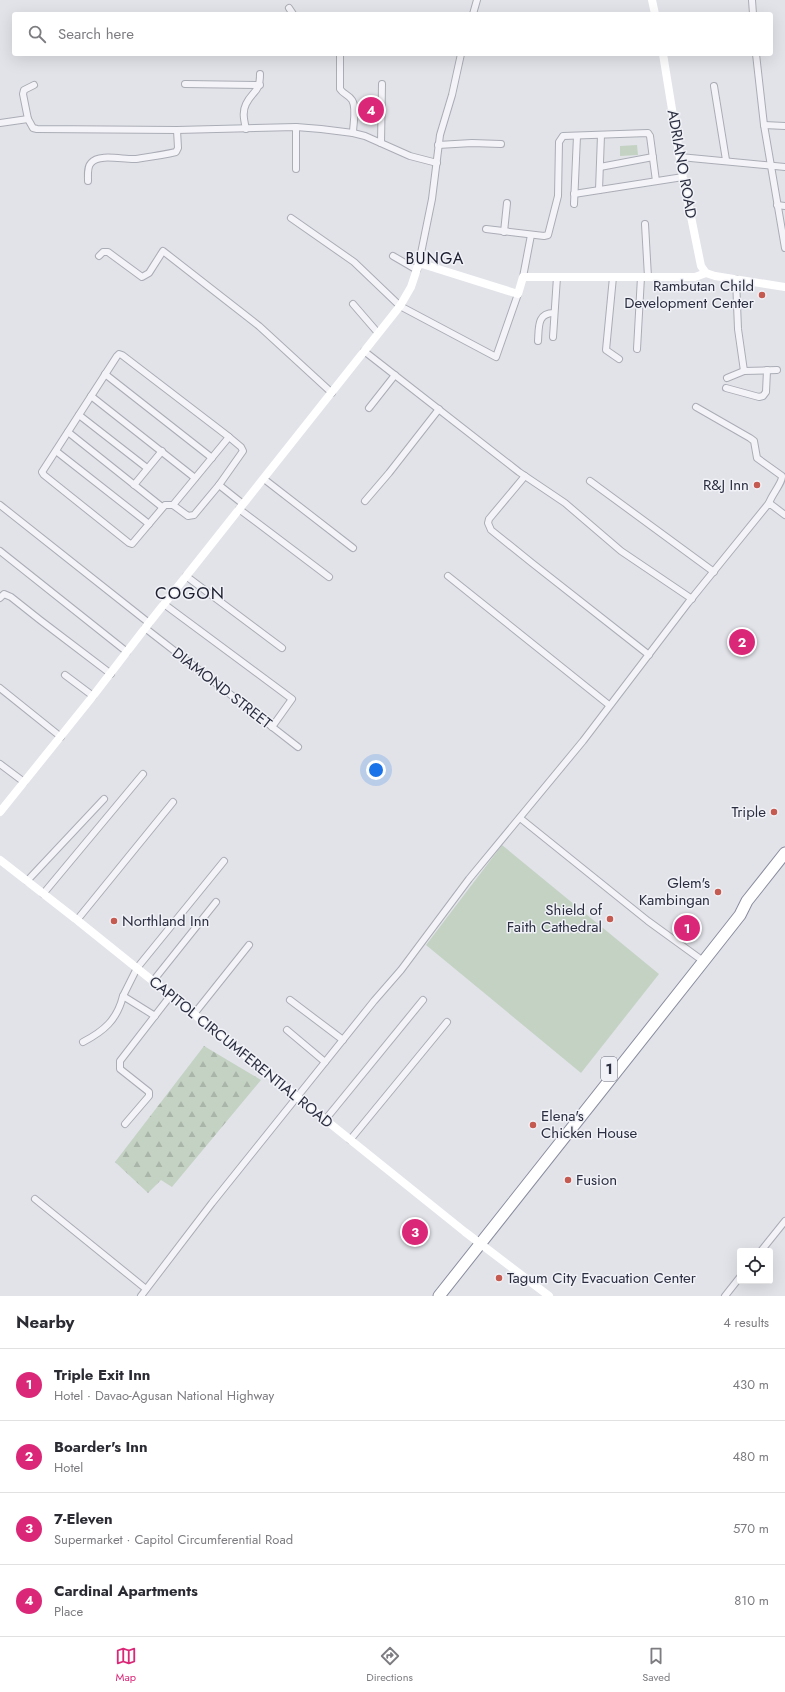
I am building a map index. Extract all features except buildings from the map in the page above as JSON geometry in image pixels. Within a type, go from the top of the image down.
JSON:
[{"type":"highway","name":"1","points":[[688,977],[699,958],[734,912],[746,901],[785,853]]},
{"type":"highway","name":"1","points":[[439,1296],[478,1242],[539,1163],[688,977],[740,915],[746,901]]},
{"type":"highway","name":"1","points":[[431,1296],[478,1242]]},
{"type":"street","points":[[474,12],[477,0]]},
{"type":"street","points":[[652,0],[655,12]]},
{"type":"street","points":[[752,0],[753,12]]},
{"type":"street","points":[[289,8],[292,12]]},
{"type":"street","points":[[340,56],[340,89],[343,93],[349,96],[354,103],[353,133]]},
{"type":"street","points":[[0,812],[111,674],[164,604],[400,306],[411,287],[418,267],[432,199],[440,135],[455,84],[461,56]]},
{"type":"street","name":"ADRIANO ROAD","points":[[663,56],[683,177],[699,262],[706,273]]},
{"type":"street","points":[[756,56],[770,165],[785,245]]},
{"type":"street","points":[[246,129],[244,118],[246,104],[260,85],[260,74]]},
{"type":"street","points":[[185,84],[260,85]]},
{"type":"street","points":[[381,144],[382,84]]},
{"type":"street","points":[[34,85],[24,90],[23,94],[28,119],[33,128],[41,130],[177,130],[296,127],[353,133],[410,156],[437,164]]},
{"type":"street","points":[[714,86],[726,160]]},
{"type":"street","points":[[0,123],[28,119]]},
{"type":"street","points":[[764,125],[785,126]]},
{"type":"street","points":[[296,127],[296,169]]},
{"type":"street","points":[[88,181],[90,163],[98,159],[134,159],[176,152],[178,148],[177,130]]},
{"type":"street","points":[[486,230],[544,236],[550,233],[558,196],[560,139],[563,136],[647,132],[650,136],[656,182]]},
{"type":"street","points":[[600,135],[600,190]]},
{"type":"street","points":[[574,204],[577,136]]},
{"type":"street","points":[[438,145],[466,143],[501,144]]},
{"type":"street","points":[[600,167],[653,157]]},
{"type":"street","points":[[680,157],[785,166]]},
{"type":"street","points":[[574,194],[683,177]]},
{"type":"street","points":[[504,232],[507,203]]},
{"type":"street","points":[[777,205],[785,206]]},
{"type":"street","points":[[291,218],[354,262],[400,306],[496,357],[523,277],[531,235]]},
{"type":"street","points":[[637,349],[644,277],[645,224]]},
{"type":"street","points":[[99,256],[103,252],[108,252],[142,277],[149,273],[163,251],[259,326],[332,393]]},
{"type":"street","points":[[393,256],[418,267],[518,294]]},
{"type":"street","points":[[523,277],[695,277],[706,273],[785,287]]},
{"type":"street","points":[[553,337],[557,277]]},
{"type":"street","points":[[613,277],[606,349],[607,353],[618,359]]},
{"type":"street","points":[[736,279],[738,329],[744,371]]},
{"type":"street","points":[[353,304],[378,333]]},
{"type":"street","points":[[538,341],[539,325],[542,316],[545,314],[554,313]]},
{"type":"street","points":[[364,351],[525,476],[565,504],[621,551],[692,599]]},
{"type":"street","points":[[122,355],[229,437],[241,447],[243,453],[219,485],[192,516],[188,516],[173,505],[167,504],[162,507],[134,544],[129,543],[42,472],[43,468],[56,451],[105,374],[117,356],[122,355]]},
{"type":"street","points":[[726,388],[759,397],[764,396],[766,392],[767,370]]},
{"type":"street","points":[[727,378],[744,371],[777,370]]},
{"type":"street","points":[[105,374],[212,458]]},
{"type":"street","points":[[369,408],[395,375]]},
{"type":"street","points":[[91,396],[195,478]]},
{"type":"street","points":[[141,1296],[212,1203],[401,970],[469,879],[583,741],[609,705],[769,503],[773,493],[781,481],[782,476],[758,458],[755,443],[750,438],[696,407]]},
{"type":"street","points":[[365,501],[439,409]]},
{"type":"street","points":[[79,415],[147,468]]},
{"type":"street","points":[[68,432],[162,507]]},
{"type":"street","points":[[173,505],[229,437]]},
{"type":"street","points":[[56,451],[149,524]]},
{"type":"street","points":[[134,485],[162,451]]},
{"type":"street","points":[[525,476],[490,519],[488,523],[491,530],[532,564],[649,655]]},
{"type":"street","points":[[264,479],[352,548]]},
{"type":"street","points":[[590,481],[714,572]]},
{"type":"street","points":[[219,485],[241,507],[328,577]]},
{"type":"street","points":[[769,503],[785,515]]},
{"type":"street","name":"DIAMOND STREET","points":[[0,505],[298,748]]},
{"type":"street","points":[[0,551],[127,652]]},
{"type":"street","points":[[186,576],[282,648]]},
{"type":"street","points":[[448,576],[609,705]]},
{"type":"street","points":[[0,598],[6,594],[11,597],[111,674]]},
{"type":"street","points":[[164,604],[292,699],[272,727]]},
{"type":"street","points":[[65,675],[93,696]]},
{"type":"street","points":[[0,688],[61,737]]},
{"type":"street","points":[[0,764],[24,782]]},
{"type":"street","points":[[43,894],[143,774]]},
{"type":"street","points":[[27,881],[104,799]]},
{"type":"street","points":[[78,920],[173,802]]},
{"type":"street","points":[[520,818],[648,921],[699,958]]},
{"type":"street","name":"CAPITOL CIRCUMFERENTIAL ROAD","points":[[0,860],[78,920],[297,1098],[478,1242],[549,1296]]},
{"type":"street","points":[[83,1042],[102,1030],[113,1020],[137,968],[224,861]]},
{"type":"street","points":[[153,981],[216,902]]},
{"type":"street","points":[[194,1014],[249,945]]},
{"type":"street","points":[[125,1124],[147,1098],[149,1092],[120,1069],[120,1061],[171,995]]},
{"type":"street","points":[[123,996],[155,1016]]},
{"type":"street","points":[[290,1000],[343,1040]]},
{"type":"street","points":[[325,1120],[423,1000]]},
{"type":"street","points":[[350,1140],[447,1022]]},
{"type":"street","points":[[287,1030],[325,1062]]},
{"type":"street","points":[[35,1199],[146,1289]]},
{"type":"street","points":[[763,1248],[785,1221]]},
{"type":"street","points":[[725,1296],[737,1281]]},
{"type":"green space","points":[[637,145],[638,155],[620,156],[620,146]]},
{"type":"green space","points":[[502,845],[659,974],[581,1073],[426,945]]},
{"type":"green space","points":[[204,1046],[261,1080],[172,1187],[161,1180],[148,1193],[115,1162]]},
{"type":"place","name":"Cardinal Apartments","points":[[371,110]]},
{"type":"place","name":"Rambutan Child Development Center","points":[[762,295]]},
{"type":"place","name":"R&J Inn","points":[[757,485]]},
{"type":"place","name":"Boarder's Inn","points":[[742,642]]},
{"type":"place","name":"Triple","points":[[774,812]]},
{"type":"place","name":"Glem's Kambingan","points":[[718,892]]},
{"type":"place","name":"Shield of Faith Cathedral","points":[[610,919]]},
{"type":"place","name":"Northland Inn","points":[[114,921]]},
{"type":"place","name":"Triple Exit Inn","points":[[687,928]]},
{"type":"place","name":"Elena's Chicken House","points":[[533,1125]]},
{"type":"place","name":"Fusion","points":[[568,1180]]},
{"type":"place","name":"7-Eleven","points":[[415,1232]]},
{"type":"place","name":"Tagum City Evacuation Center","points":[[499,1278]]},
{"type":"district","name":"BUNGA","points":[[435,258]]},
{"type":"district","name":"COGON","points":[[190,593]]}]
